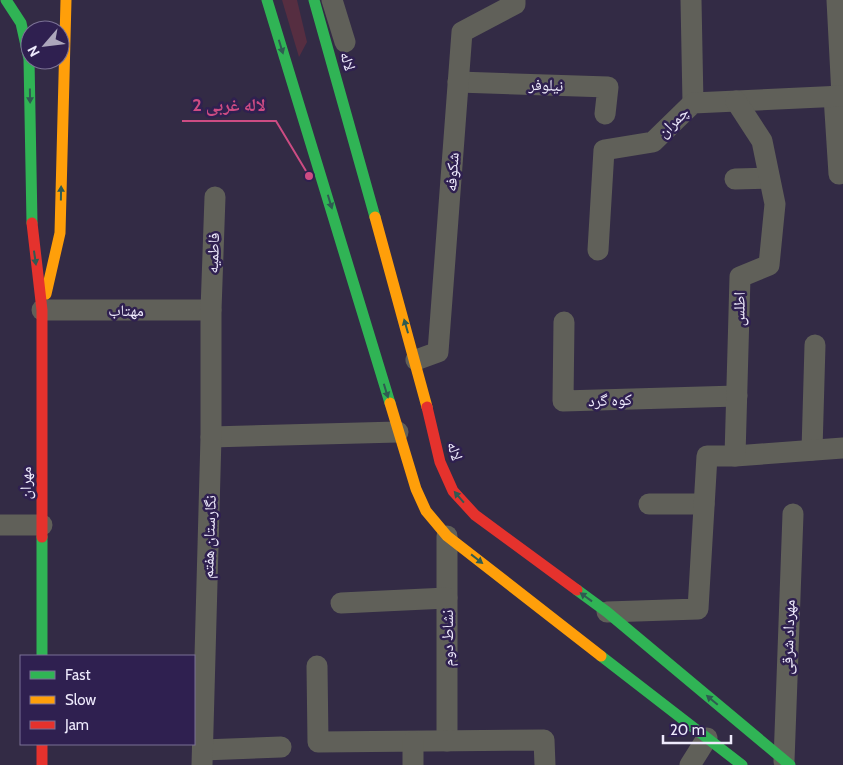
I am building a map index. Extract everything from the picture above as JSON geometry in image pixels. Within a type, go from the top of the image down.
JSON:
[{"type":"main road","name":"مهران","points":[[6,0],[20,21]]},
{"type":"main road","name":"مهران","points":[[42,310],[60,233],[66,0]]},
{"type":"main road","points":[[267,0],[294,74],[398,432],[416,489],[426,511],[447,536],[742,765]]},
{"type":"main road","name":"لاله","points":[[314,0],[327,63],[416,360],[440,462],[453,491],[475,515],[607,612],[787,763]]},
{"type":"main road","points":[[21,6],[21,20]]},
{"type":"main road","name":"مهران","points":[[29,70],[32,239],[42,310],[42,655]]},
{"type":"main road","points":[[42,745],[42,765]]},
{"type":"street","points":[[332,0],[345,42]]},
{"type":"street","name":"شکوفه","points":[[416,360],[438,352],[462,32],[515,4],[515,0]]},
{"type":"street","points":[[691,0],[693,103]]},
{"type":"street","points":[[837,0],[840,174]]},
{"type":"street","name":"نیلوفر","points":[[458,82],[608,87],[605,114]]},
{"type":"street","name":"چمران","points":[[598,250],[604,150],[652,142],[693,103],[840,96]]},
{"type":"street","name":"اطلس","points":[[735,456],[740,277],[769,264],[775,204],[762,141],[736,101]]},
{"type":"street","points":[[735,179],[769,178]]},
{"type":"street","name":"فاطمیه","points":[[211,310],[216,197]]},
{"type":"street","name":"مهتاب","points":[[42,310],[211,310]]},
{"type":"street","name":"نگارستان هفتم","points":[[203,758],[211,437],[211,310]]},
{"type":"street","name":"کوه گرد","points":[[564,322],[564,401],[737,396]]},
{"type":"street","points":[[812,450],[815,345]]},
{"type":"street","points":[[211,437],[398,432]]},
{"type":"street","points":[[607,612],[698,609],[707,456],[735,456],[843,448]]},
{"type":"street","points":[[649,504],[704,504]]},
{"type":"street","name":"مهرداد شرقی","points":[[787,763],[793,514]]},
{"type":"street","points":[[0,525],[42,525]]},
{"type":"street","name":"نشاط دوم","points":[[447,536],[447,741]]},
{"type":"street","points":[[341,603],[447,598]]},
{"type":"street","points":[[317,666],[318,742],[544,740],[545,765]]},
{"type":"street","points":[[690,765],[708,738]]},
{"type":"street","points":[[412,765],[413,742]]},
{"type":"street","points":[[203,758],[281,747]]},
{"type":"shaded area","points":[[282,0],[297,0],[307,42],[299,57]]},
{"type":"traffic: fast","points":[[6,0],[21,23],[29,59],[32,223]]},
{"type":"traffic: fast","points":[[267,0],[390,403]]},
{"type":"traffic: fast","points":[[314,0],[375,217]]},
{"type":"traffic: fast","points":[[42,537],[42,655]]},
{"type":"traffic: fast","points":[[577,590],[607,612],[790,765]]},
{"type":"traffic: fast","points":[[601,656],[742,765]]},
{"type":"traffic: slow","points":[[46,294],[60,233],[66,0]]},
{"type":"traffic: slow","points":[[375,217],[427,407]]},
{"type":"traffic: slow","points":[[390,403],[416,489],[426,511],[447,536],[601,656]]},
{"type":"traffic: jam","points":[[32,223],[42,310],[42,537]]},
{"type":"traffic: jam","points":[[427,407],[440,462],[453,491],[475,515],[577,590]]},
{"type":"traffic: jam","points":[[42,745],[42,765]]},
{"type":"place","name":"لاله غربی 2","points":[[309,176]]}]
